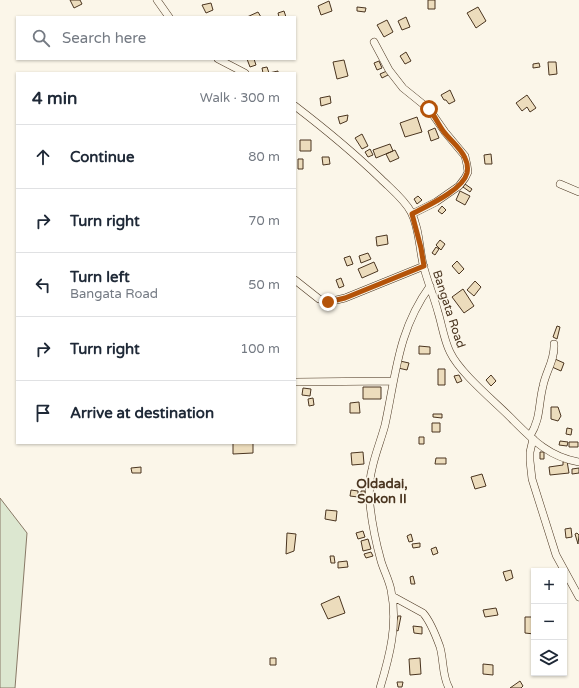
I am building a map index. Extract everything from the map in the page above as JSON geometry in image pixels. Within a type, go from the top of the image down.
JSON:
[{"type":"street","points":[[157,0],[167,16]]},
{"type":"street","points":[[374,42],[389,70],[403,88],[429,109],[444,132],[465,156],[467,165],[468,172],[459,186],[436,202],[412,214]]},
{"type":"street","points":[[220,60],[242,72]]},
{"type":"street","name":"Bangata Road","points":[[296,107],[373,171],[400,198],[412,214],[424,266],[447,346],[453,358],[466,374],[544,449],[557,456],[579,462]]},
{"type":"street","points":[[560,184],[579,192]]},
{"type":"street","points":[[296,281],[319,299],[328,302],[345,298],[424,266]]},
{"type":"street","points":[[380,688],[390,656],[393,610],[390,586],[381,562],[372,525],[369,488],[372,468],[385,425],[401,343],[410,319],[421,298],[430,286]]},
{"type":"street","points":[[554,344],[553,359],[542,387],[539,416],[531,438],[530,460],[532,479],[556,555],[579,597]]},
{"type":"street","points":[[296,382],[393,381]]},
{"type":"street","points":[[392,596],[423,613],[427,618],[440,648],[444,672],[449,688]]},
{"type":"green space","points":[[0,498],[27,533],[15,688],[0,688]]},
{"type":"building","points":[[70,0],[80,0],[82,4],[74,8]]},
{"type":"building","points":[[428,0],[435,0],[435,9],[428,9]]},
{"type":"building","points":[[329,1],[332,11],[321,15],[318,6]]},
{"type":"building","points":[[211,3],[213,10],[206,13],[202,5]]},
{"type":"building","points":[[357,7],[366,8],[365,12],[357,11]]},
{"type":"building","points":[[478,7],[486,21],[476,28],[467,13]]},
{"type":"building","points":[[284,11],[286,16],[279,16],[278,13]]},
{"type":"building","points":[[258,12],[260,16],[249,16]]},
{"type":"building","points":[[406,17],[410,27],[402,30],[398,21]]},
{"type":"building","points":[[387,20],[393,32],[384,37],[377,25]]},
{"type":"building","points":[[406,52],[411,61],[405,64],[400,56]]},
{"type":"building","points":[[247,60],[254,60],[256,65],[250,67]]},
{"type":"building","points":[[344,60],[348,76],[337,79],[333,62]]},
{"type":"building","points":[[379,61],[382,68],[377,70],[374,63]]},
{"type":"building","points":[[548,62],[556,62],[557,74],[549,75]]},
{"type":"building","points":[[539,63],[540,67],[533,68],[533,64]]},
{"type":"building","points":[[267,67],[269,72],[263,72],[262,68]]},
{"type":"building","points":[[389,70],[390,74],[382,78],[380,74]]},
{"type":"building","points":[[450,90],[455,101],[449,104],[441,95]]},
{"type":"building","points":[[527,95],[536,108],[530,112],[527,107],[522,111],[516,103]]},
{"type":"building","points":[[330,96],[331,103],[321,106],[320,98]]},
{"type":"building","points":[[348,115],[347,121],[340,124],[338,117]]},
{"type":"building","points":[[417,117],[422,132],[405,137],[400,123]]},
{"type":"building","points":[[435,128],[439,138],[431,141],[428,131]]},
{"type":"building","points":[[362,134],[368,146],[362,149],[355,138]]},
{"type":"building","points":[[300,140],[311,140],[311,151],[300,151]]},
{"type":"building","points":[[390,144],[393,151],[376,158],[373,150]]},
{"type":"building","points":[[370,149],[373,155],[368,157],[365,152]]},
{"type":"building","points":[[395,150],[399,158],[390,162],[386,154]]},
{"type":"building","points":[[491,154],[492,164],[485,164],[484,155]]},
{"type":"building","points":[[322,157],[329,157],[330,164],[323,165]]},
{"type":"building","points":[[298,159],[303,159],[303,169],[298,169]]},
{"type":"building","points":[[465,184],[472,189],[470,192],[463,187]]},
{"type":"building","points":[[460,191],[470,196],[465,205],[456,200]]},
{"type":"building","points":[[418,196],[422,200],[417,204],[414,199]]},
{"type":"building","points":[[442,206],[446,210],[442,214],[438,211]]},
{"type":"building","points":[[387,235],[388,244],[377,246],[376,237]]},
{"type":"building","points":[[440,240],[445,244],[441,250],[436,245]]},
{"type":"building","points":[[436,247],[439,249],[435,255],[432,253]]},
{"type":"building","points":[[368,253],[371,259],[361,263],[359,256]]},
{"type":"building","points":[[350,256],[353,264],[347,266],[344,258]]},
{"type":"building","points":[[457,261],[464,269],[459,274],[452,266]]},
{"type":"building","points":[[374,262],[378,271],[362,278],[358,269]]},
{"type":"building","points":[[341,278],[344,286],[339,288],[336,280]]},
{"type":"building","points":[[475,281],[481,287],[474,296],[467,290]]},
{"type":"building","points":[[463,289],[474,306],[464,313],[452,297]]},
{"type":"building","points":[[557,326],[560,327],[557,339],[553,337]]},
{"type":"building","points":[[419,346],[430,347],[430,354],[419,354]]},
{"type":"building","points":[[555,359],[564,363],[561,371],[552,367]]},
{"type":"building","points":[[400,361],[409,363],[407,370],[398,368]]},
{"type":"building","points":[[438,369],[445,369],[445,385],[438,385]]},
{"type":"building","points":[[459,375],[462,381],[457,383],[454,376]]},
{"type":"building","points":[[491,375],[496,381],[491,386],[486,380]]},
{"type":"building","points":[[363,387],[381,387],[381,399],[363,399]]},
{"type":"building","points":[[303,388],[311,389],[310,396],[302,395]]},
{"type":"building","points":[[313,398],[314,405],[309,406],[308,399]]},
{"type":"building","points":[[359,402],[360,413],[350,413],[350,403]]},
{"type":"building","points":[[551,407],[558,407],[561,416],[558,421],[551,419]]},
{"type":"building","points":[[433,414],[442,414],[442,418],[433,417]]},
{"type":"building","points":[[432,423],[440,423],[440,432],[432,432]]},
{"type":"building","points":[[567,428],[572,429],[571,435],[566,434]]},
{"type":"building","points":[[419,437],[424,437],[424,444],[419,444]]},
{"type":"building","points":[[560,441],[568,442],[567,446],[559,445]]},
{"type":"building","points":[[569,442],[578,442],[578,447],[569,447]]},
{"type":"building","points":[[233,444],[253,444],[253,453],[233,454]]},
{"type":"building","points":[[363,452],[364,464],[352,465],[351,453]]},
{"type":"building","points":[[540,452],[544,452],[544,459],[540,459]]},
{"type":"building","points":[[436,458],[446,458],[446,464],[435,464]]},
{"type":"building","points":[[567,461],[569,473],[550,475],[549,467],[563,465],[563,462]]},
{"type":"building","points":[[141,467],[141,473],[132,473],[131,468]]},
{"type":"building","points":[[579,468],[579,473],[572,474],[572,469]]},
{"type":"building","points":[[482,474],[486,486],[475,489],[471,477]]},
{"type":"building","points":[[351,490],[358,491],[358,497],[350,496]]},
{"type":"building","points":[[361,491],[365,491],[365,497],[361,497]]},
{"type":"building","points":[[326,510],[337,511],[336,521],[325,519]]},
{"type":"building","points":[[571,528],[572,537],[566,538],[565,529]]},
{"type":"building","points":[[363,531],[365,537],[358,539],[356,533]]},
{"type":"building","points":[[287,533],[296,534],[294,551],[286,554]]},
{"type":"building","points":[[577,533],[579,535],[578,544],[575,534]]},
{"type":"building","points":[[411,534],[413,541],[409,542],[407,536]]},
{"type":"building","points":[[368,539],[371,549],[363,551],[361,541]]},
{"type":"building","points":[[420,543],[420,547],[413,548],[412,544]]},
{"type":"building","points":[[436,547],[438,553],[433,555],[431,549]]},
{"type":"building","points":[[371,552],[373,556],[366,558],[364,554]]},
{"type":"building","points":[[330,556],[334,556],[335,563],[331,563]]},
{"type":"building","points":[[347,561],[348,567],[338,568],[338,562]]},
{"type":"building","points":[[511,570],[513,578],[506,581],[503,572]]},
{"type":"building","points":[[413,576],[415,584],[411,584],[410,577]]},
{"type":"building","points":[[339,596],[345,613],[328,619],[321,604]]},
{"type":"building","points":[[496,608],[498,615],[485,617],[483,610]]},
{"type":"building","points":[[398,616],[401,616],[398,631],[394,629]]},
{"type":"building","points":[[525,617],[531,617],[531,634],[525,633]]},
{"type":"building","points":[[413,626],[422,627],[422,634],[414,633]]},
{"type":"building","points":[[270,658],[276,658],[276,665],[270,665]]},
{"type":"building","points":[[420,658],[421,674],[410,675],[409,659]]},
{"type":"building","points":[[483,664],[493,665],[493,675],[483,674]]},
{"type":"building","points":[[520,681],[523,686],[521,688],[510,688]]},
{"type":"building","points":[[397,682],[403,682],[402,687],[398,687]]},
{"type":"district","name":"Oldadai, Sokon II","points":[[382,490]]},
{"type":"route","points":[[328,302],[345,298],[424,266],[412,214],[436,202],[459,186],[468,172],[465,156],[444,132],[429,109]]}]
